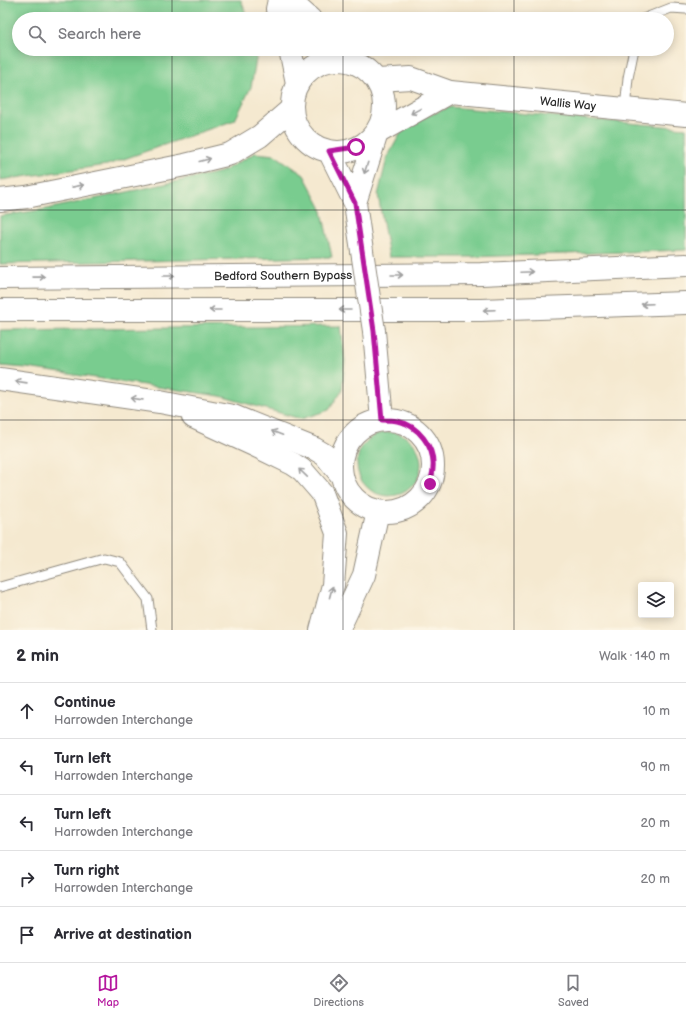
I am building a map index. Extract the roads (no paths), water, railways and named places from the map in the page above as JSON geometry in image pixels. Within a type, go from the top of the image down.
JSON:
[{"type":"main road","points":[[278,12],[279,0]]},
{"type":"main road","points":[[289,0],[302,12]]},
{"type":"main road","points":[[291,56],[297,83]]},
{"type":"main road","points":[[342,56],[319,64],[306,73],[297,83],[292,96],[290,110],[294,124],[302,137],[314,146],[329,151],[356,147],[368,142],[377,133],[450,92]]},
{"type":"main road","points":[[347,56],[364,67],[378,80],[384,94],[385,106],[383,118],[355,203]]},
{"type":"main road","name":"Wallis Way","points":[[378,80],[411,78],[450,92],[686,115]]},
{"type":"main road","points":[[0,200],[185,165],[230,154],[260,136],[290,110]]},
{"type":"main road","points":[[329,151],[355,203],[374,331],[382,420]]},
{"type":"main road","name":"Bedford Southern Bypass","points":[[0,278],[481,274],[686,265]]},
{"type":"main road","points":[[0,310],[481,310],[686,303]]},
{"type":"main road","points":[[0,379],[160,402],[233,416],[309,446],[325,454],[342,476],[347,489],[355,499],[365,506],[378,511],[394,512],[409,507],[422,497],[430,484],[434,468],[432,452],[424,438],[413,427],[398,421],[382,420],[367,424],[354,433],[345,446],[341,461],[342,476]]},
{"type":"main road","points":[[160,402],[293,464],[302,470],[322,493],[337,533],[333,585],[321,630]]},
{"type":"main road","points":[[338,630],[364,575],[378,511]]},
{"type":"lane","points":[[660,12],[670,8],[686,9]]},
{"type":"lane","points":[[625,109],[628,78],[633,56]]},
{"type":"lane","points":[[0,587],[104,558],[120,562],[148,599],[152,630]]}]
